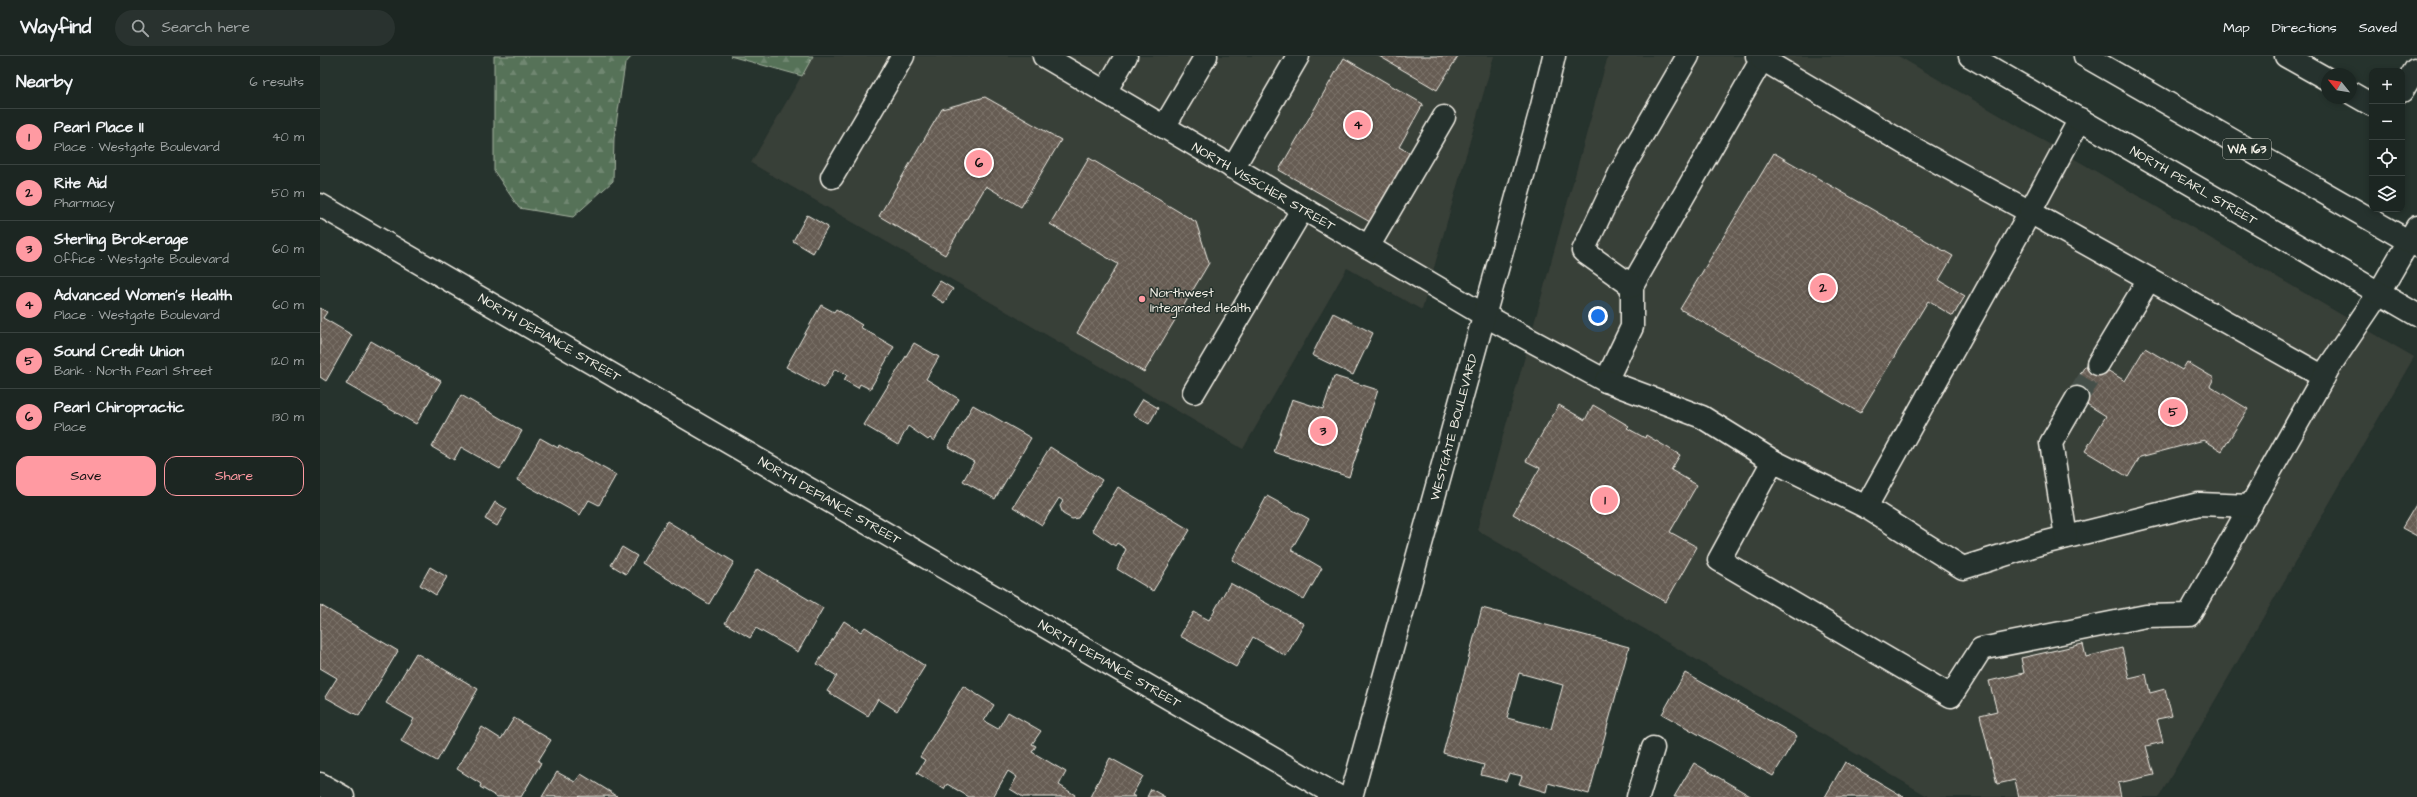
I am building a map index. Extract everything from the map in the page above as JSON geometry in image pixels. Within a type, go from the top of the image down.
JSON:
[{"type":"street","points":[[832,177],[903,56]]},
{"type":"street","name":"NORTH VISSCHER STREET","points":[[1044,56],[1484,315],[1606,381],[1702,417],[1773,461],[1866,507],[1963,568],[2066,537],[2199,504],[2251,506]]},
{"type":"street","points":[[1105,92],[1126,56]]},
{"type":"street","points":[[1164,127],[1206,56]]},
{"type":"street","points":[[1233,168],[1298,56]]},
{"type":"street","name":"WESTGATE BOULEVARD","points":[[1351,797],[1541,110],[1554,56]]},
{"type":"street","points":[[1632,286],[1583,251],[1620,173],[1688,56]]},
{"type":"street","name":"NORTH PEARL STREET","points":[[1970,56],[2417,315]]},
{"type":"street","name":"WA 163","points":[[2085,56],[2414,238]]},
{"type":"street","points":[[2286,56],[2321,76]]},
{"type":"street","points":[[1606,381],[1632,328],[1632,286],[1759,57],[1914,149],[2030,212],[2324,377]]},
{"type":"street","points":[[2405,86],[2416,66]]},
{"type":"street","points":[[2357,96],[2370,104]]},
{"type":"street","points":[[1368,247],[1444,117]]},
{"type":"street","points":[[1866,507],[2080,119]]},
{"type":"street","name":"NORTH DEFIANCE STREET","points":[[320,205],[1338,797]]},
{"type":"street","points":[[1194,392],[1303,208]]},
{"type":"street","points":[[1773,461],[1719,560],[1951,696],[1981,649],[2146,616],[2190,615],[2324,377],[2414,238]]},
{"type":"street","points":[[2098,364],[2149,279]]},
{"type":"street","points":[[2066,537],[2051,443],[2077,398]]},
{"type":"street","points":[[1638,797],[1653,748]]},
{"type":"street","points":[[320,784],[343,797]]},
{"type":"shaded area","points":[[813,56],[1494,56],[1422,310],[1347,268],[1243,449],[751,163]]},
{"type":"shaded area","points":[[1608,56],[1898,56],[2414,357],[2159,797],[1929,797],[1477,530]]},
{"type":"green space","points":[[494,56],[632,56],[625,64],[614,138],[613,181],[573,217],[519,208],[494,171]]},
{"type":"green space","points":[[730,56],[813,56],[802,76]]},
{"type":"building","points":[[1379,56],[1458,56],[1437,90]]},
{"type":"building","points":[[1344,58],[1423,104],[1399,147],[1410,153],[1370,222],[1279,170]]},
{"type":"building","points":[[985,97],[1061,140],[1021,207],[986,186],[945,255],[879,216],[942,109]]},
{"type":"building","points":[[1774,153],[1953,256],[1939,280],[1965,296],[1953,316],[1928,301],[1860,413],[1680,309]]},
{"type":"building","name":"Northwest Integrated Health","points":[[1089,158],[1196,222],[1209,263],[1144,372],[1077,333],[1118,264],[1050,224]]},
{"type":"building","points":[[807,215],[828,227],[813,253],[793,241]]},
{"type":"building","points":[[940,281],[953,289],[944,303],[931,295]]},
{"type":"building","points":[[821,305],[834,312],[836,309],[862,325],[860,327],[894,347],[870,389],[860,384],[858,388],[844,380],[847,375],[835,369],[824,388],[786,367]]},
{"type":"building","points":[[320,308],[327,312],[323,318],[352,335],[326,381],[320,377]]},
{"type":"building","points":[[1333,313],[1373,333],[1353,375],[1312,355]]},
{"type":"building","points":[[371,341],[441,381],[416,424],[346,384]]},
{"type":"building","points":[[914,343],[939,357],[926,379],[959,399],[934,441],[930,438],[928,440],[908,426],[898,445],[864,425]]},
{"type":"building","points":[[2145,348],[2182,370],[2187,362],[2214,378],[2210,386],[2248,409],[2222,451],[2204,440],[2140,457],[2128,477],[2085,451],[2106,416],[2069,393],[2089,359],[2125,381]]},
{"type":"building","points":[[1334,376],[1378,390],[1349,477],[1274,452],[1292,399],[1323,409]]},
{"type":"building","points":[[461,395],[522,431],[500,469],[461,447],[454,460],[432,447]]},
{"type":"building","points":[[1143,399],[1158,408],[1149,424],[1133,415]]},
{"type":"building","points":[[973,405],[1031,438],[995,499],[963,481],[974,462],[948,447]]},
{"type":"building","points":[[1559,405],[1585,420],[1593,405],[1629,426],[1627,428],[1645,438],[1646,435],[1680,455],[1671,470],[1697,485],[1670,532],[1697,547],[1666,602],[1513,514],[1540,468],[1526,461]]},
{"type":"building","points":[[540,438],[558,448],[559,445],[575,454],[576,453],[616,475],[599,505],[589,500],[580,515],[517,480]]},
{"type":"building","points":[[1050,447],[1102,480],[1078,518],[1072,519],[1063,514],[1060,506],[1063,501],[1059,498],[1042,525],[1013,507]]},
{"type":"building","points":[[1118,487],[1190,530],[1153,591],[1117,569],[1126,549],[1117,543],[1115,546],[1092,530]]},
{"type":"building","points":[[1267,496],[1309,519],[1291,550],[1322,568],[1304,600],[1232,560]]},
{"type":"building","points":[[495,502],[507,509],[497,526],[485,519]]},
{"type":"building","points":[[2417,503],[2417,536],[2402,528]]},
{"type":"building","points":[[667,521],[734,562],[709,604],[642,563]]},
{"type":"building","points":[[622,547],[637,556],[626,574],[611,565]]},
{"type":"building","points":[[430,567],[447,577],[436,595],[420,585]]},
{"type":"building","points":[[757,569],[823,608],[798,652],[756,628],[750,638],[725,623]]},
{"type":"building","points":[[1230,583],[1304,624],[1286,656],[1253,637],[1236,667],[1180,636],[1194,612],[1209,620]]},
{"type":"building","points":[[320,605],[398,651],[359,716],[325,697],[337,678],[320,668]]},
{"type":"building","points":[[1482,608],[1629,647],[1589,794],[1548,783],[1546,792],[1519,784],[1522,776],[1509,773],[1506,781],[1481,775],[1484,765],[1443,753]],"holes":[[[1519,673],[1563,685],[1551,729],[1507,718]]]},
{"type":"building","points":[[844,621],[861,632],[865,627],[925,666],[897,711],[878,699],[868,716],[827,691],[837,676],[817,664]]},
{"type":"building","points":[[2083,644],[2086,657],[2122,648],[2129,678],[2146,674],[2150,693],[2165,689],[2172,716],[2157,719],[2163,742],[2146,746],[2154,775],[2118,783],[2121,797],[2019,797],[2015,780],[1997,784],[1980,715],[1997,711],[1989,681],[2024,673],[2021,658]]},
{"type":"building","points":[[416,653],[478,689],[437,761],[401,741],[414,719],[386,703]]},
{"type":"building","points":[[1685,673],[1797,736],[1773,776],[1662,714]]},
{"type":"building","points":[[963,686],[994,705],[984,721],[998,729],[1008,712],[1041,731],[1032,744],[1036,746],[1032,752],[1066,772],[1059,785],[1075,795],[1074,797],[1023,797],[1010,789],[1017,777],[1008,771],[993,797],[969,797],[947,784],[944,789],[917,773],[925,760],[920,757]]},
{"type":"building","points":[[514,718],[551,740],[538,761],[541,763],[521,797],[497,797],[480,787],[481,784],[457,769],[482,727],[501,739]]},
{"type":"building","points":[[1110,758],[1143,776],[1132,795],[1136,797],[1090,797]]},
{"type":"building","points":[[1845,762],[1904,797],[1825,797]]},
{"type":"building","points":[[1694,763],[1752,797],[1674,797]]},
{"type":"building","points":[[557,772],[575,782],[581,774],[617,796],[542,797]]},
{"type":"building","points":[[1151,789],[1165,797],[1147,797]]},
{"type":"tunnel","points":[[2077,398],[2098,364]]},
{"type":"place","name":"Advanced Women's Health","points":[[1358,125]]},
{"type":"place","name":"Pearl Chiropractic","points":[[979,163]]},
{"type":"place","name":"Rite Aid","points":[[1823,288]]},
{"type":"place","name":"Northwest Integrated Health","points":[[1142,299]]},
{"type":"place","name":"Sound Credit Union","points":[[2173,412]]},
{"type":"place","name":"Sterling Brokerage","points":[[1323,431]]},
{"type":"place","name":"Pearl Place II","points":[[1605,500]]}]
